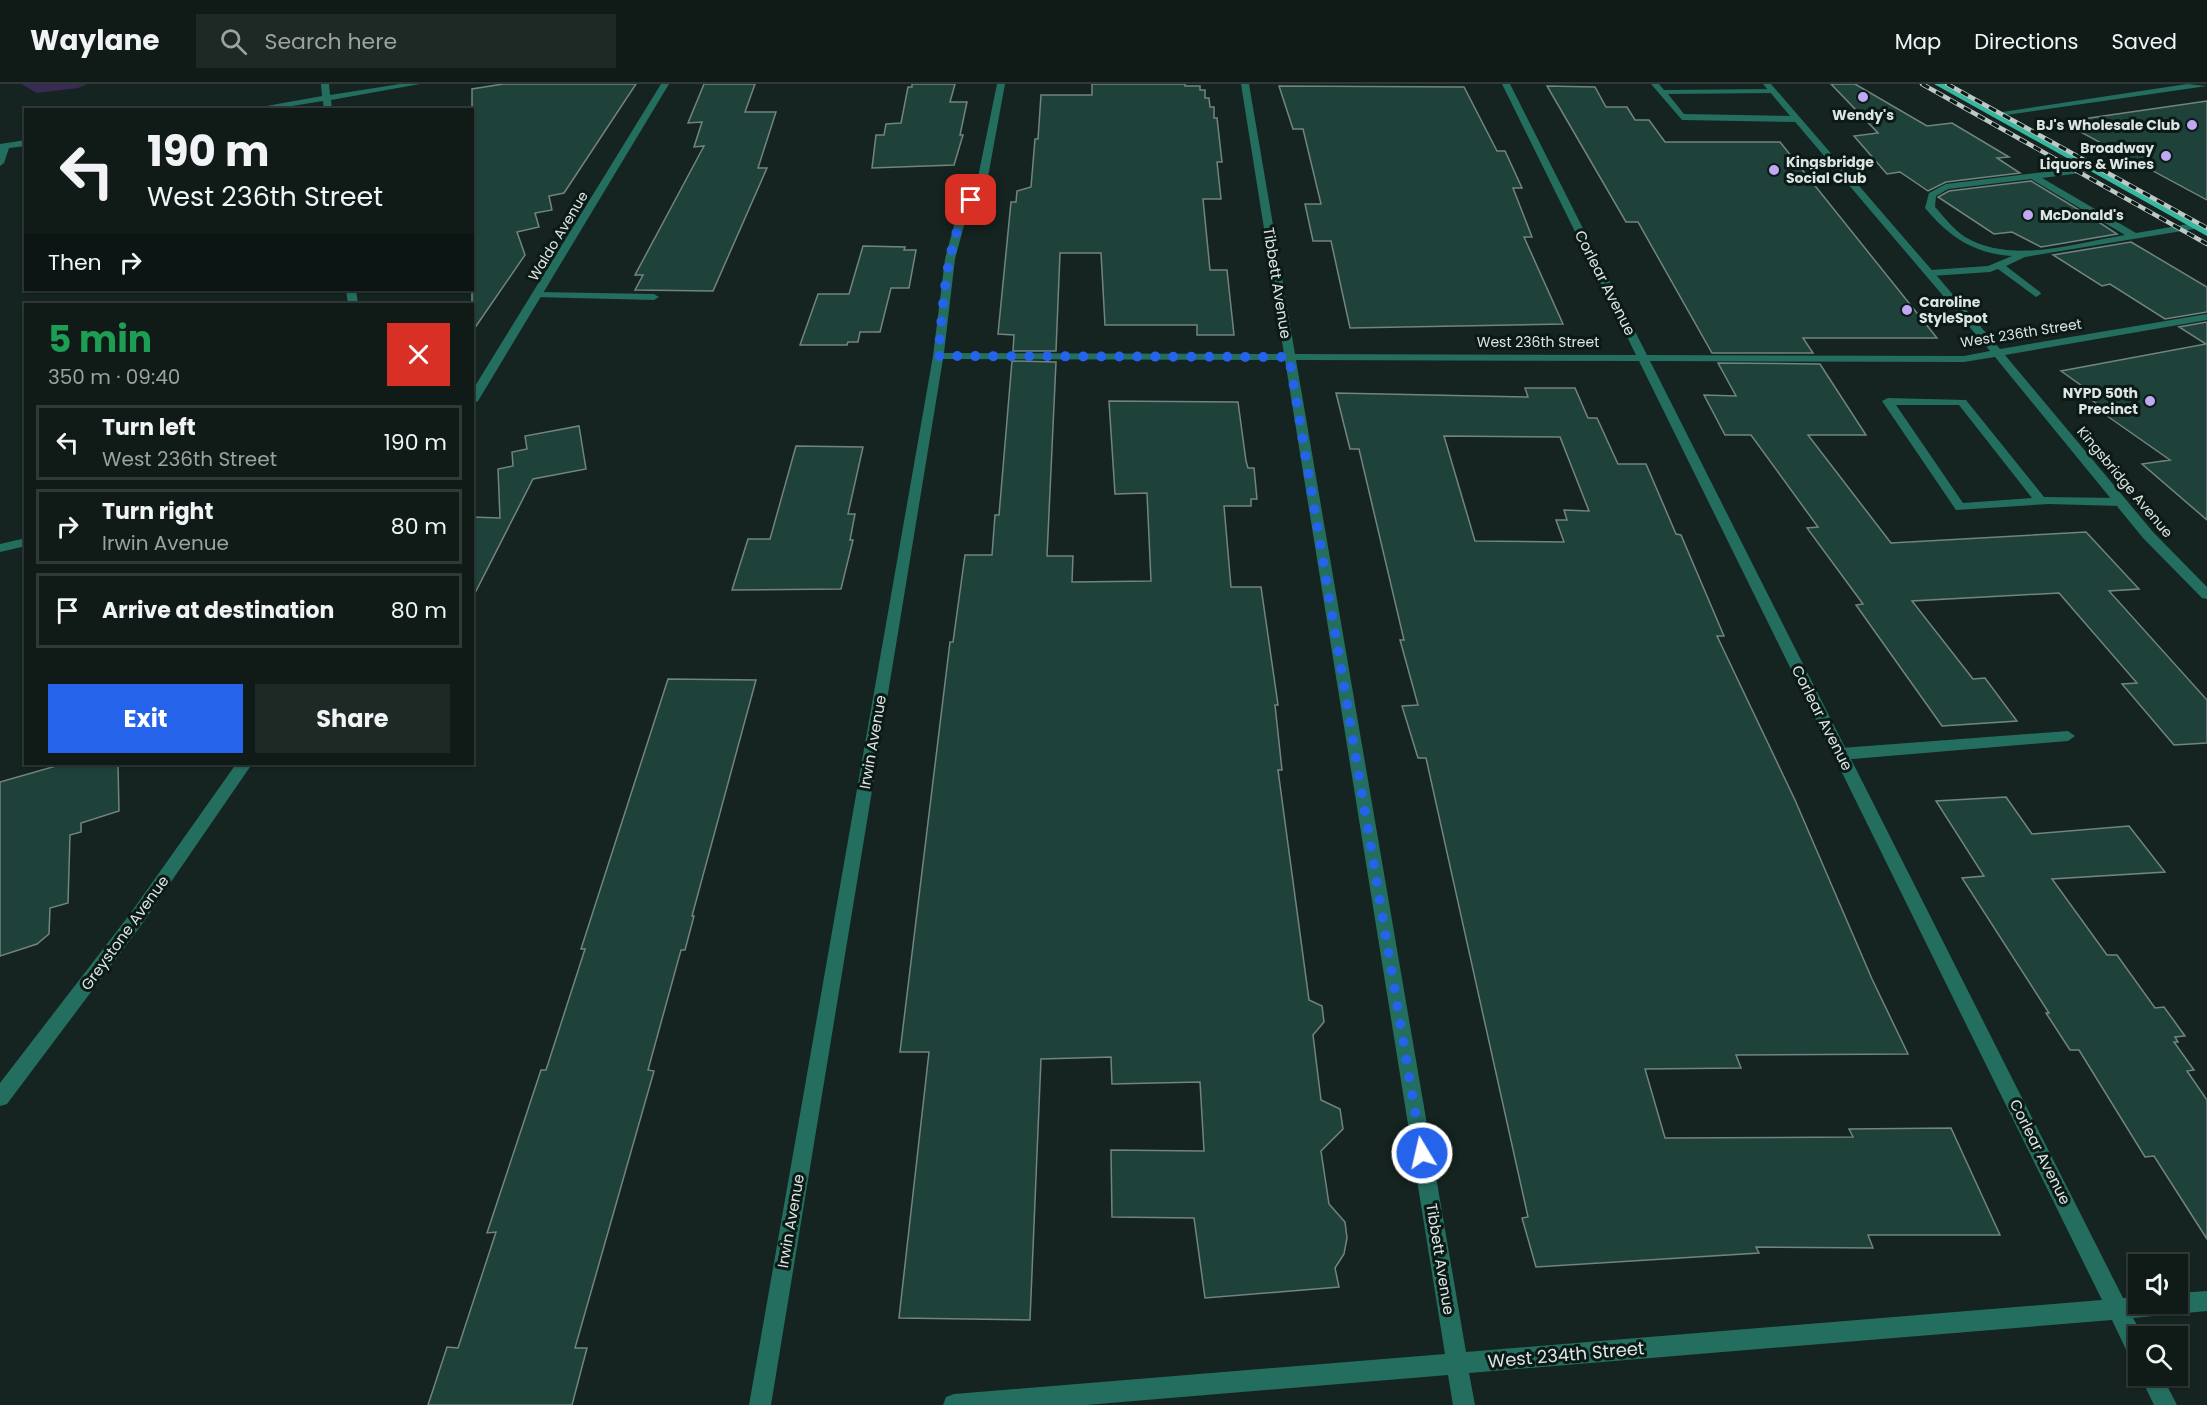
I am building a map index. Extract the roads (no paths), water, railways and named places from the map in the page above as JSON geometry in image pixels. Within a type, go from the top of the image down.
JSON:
[{"type":"main road","points":[[1938,84],[2207,233]]},
{"type":"street","points":[[325,84],[328,108]]},
{"type":"street","points":[[261,108],[416,84]]},
{"type":"street","name":"Waldo Avenue","points":[[474,398],[665,84]]},
{"type":"street","name":"Irwin Avenue","points":[[760,1405],[938,356],[950,259],[961,218],[982,182],[1001,84]]},
{"type":"street","name":"Tibbett Avenue","points":[[1245,84],[1464,1405]]},
{"type":"street","name":"Corlear Avenue","points":[[1506,84],[2128,1329]]},
{"type":"street","points":[[1655,84],[1682,117],[1796,119]]},
{"type":"street","points":[[1993,114],[2204,84]]},
{"type":"street","points":[[1661,92],[1770,88]]},
{"type":"street","name":"Kingsbridge Avenue","points":[[1770,88],[1931,273],[2148,535],[2207,595]]},
{"type":"street","points":[[0,163],[2,146],[24,143]]},
{"type":"street","points":[[2027,254],[1992,252],[1960,238],[1930,207],[1932,195],[1946,188],[2093,169]]},
{"type":"street","points":[[2034,177],[2134,236]]},
{"type":"street","points":[[1931,273],[1990,269],[2027,254],[2194,226]]},
{"type":"street","points":[[1999,265],[2036,294]]},
{"type":"street","points":[[538,295],[654,297]]},
{"type":"street","name":"West 236th Street","points":[[938,356],[1964,359],[2207,318]]},
{"type":"street","points":[[2041,501],[1962,402],[1887,401],[1960,507],[2041,501],[2121,502]]},
{"type":"street","points":[[0,548],[24,542]]},
{"type":"street","points":[[1841,754],[2068,736]]},
{"type":"street","name":"Greystone Avenue","points":[[0,1098],[129,929],[243,765]]},
{"type":"street","name":"West 234th Street","points":[[2188,1303],[2207,1301]]},
{"type":"street","name":"West 234th Street","points":[[954,1405],[2128,1307]]},
{"type":"street","points":[[2156,1386],[2166,1405]]},
{"type":"railway","points":[[1922,84],[2207,244]]},
{"type":"railway","points":[[1947,84],[2207,228]]},
{"type":"place","name":"Wendy's","points":[[1863,97]]},
{"type":"place","name":"BJ's Wholesale Club","points":[[2192,125]]},
{"type":"place","name":"Broadway Liquors & Wines","points":[[2166,156]]},
{"type":"place","name":"Kingsbridge Social Club","points":[[1774,170]]},
{"type":"place","name":"McDonald's","points":[[2028,215]]},
{"type":"place","name":"Caroline StyleSpot","points":[[1907,310]]},
{"type":"place","name":"NYPD 50th Precinct","points":[[2150,401]]}]
